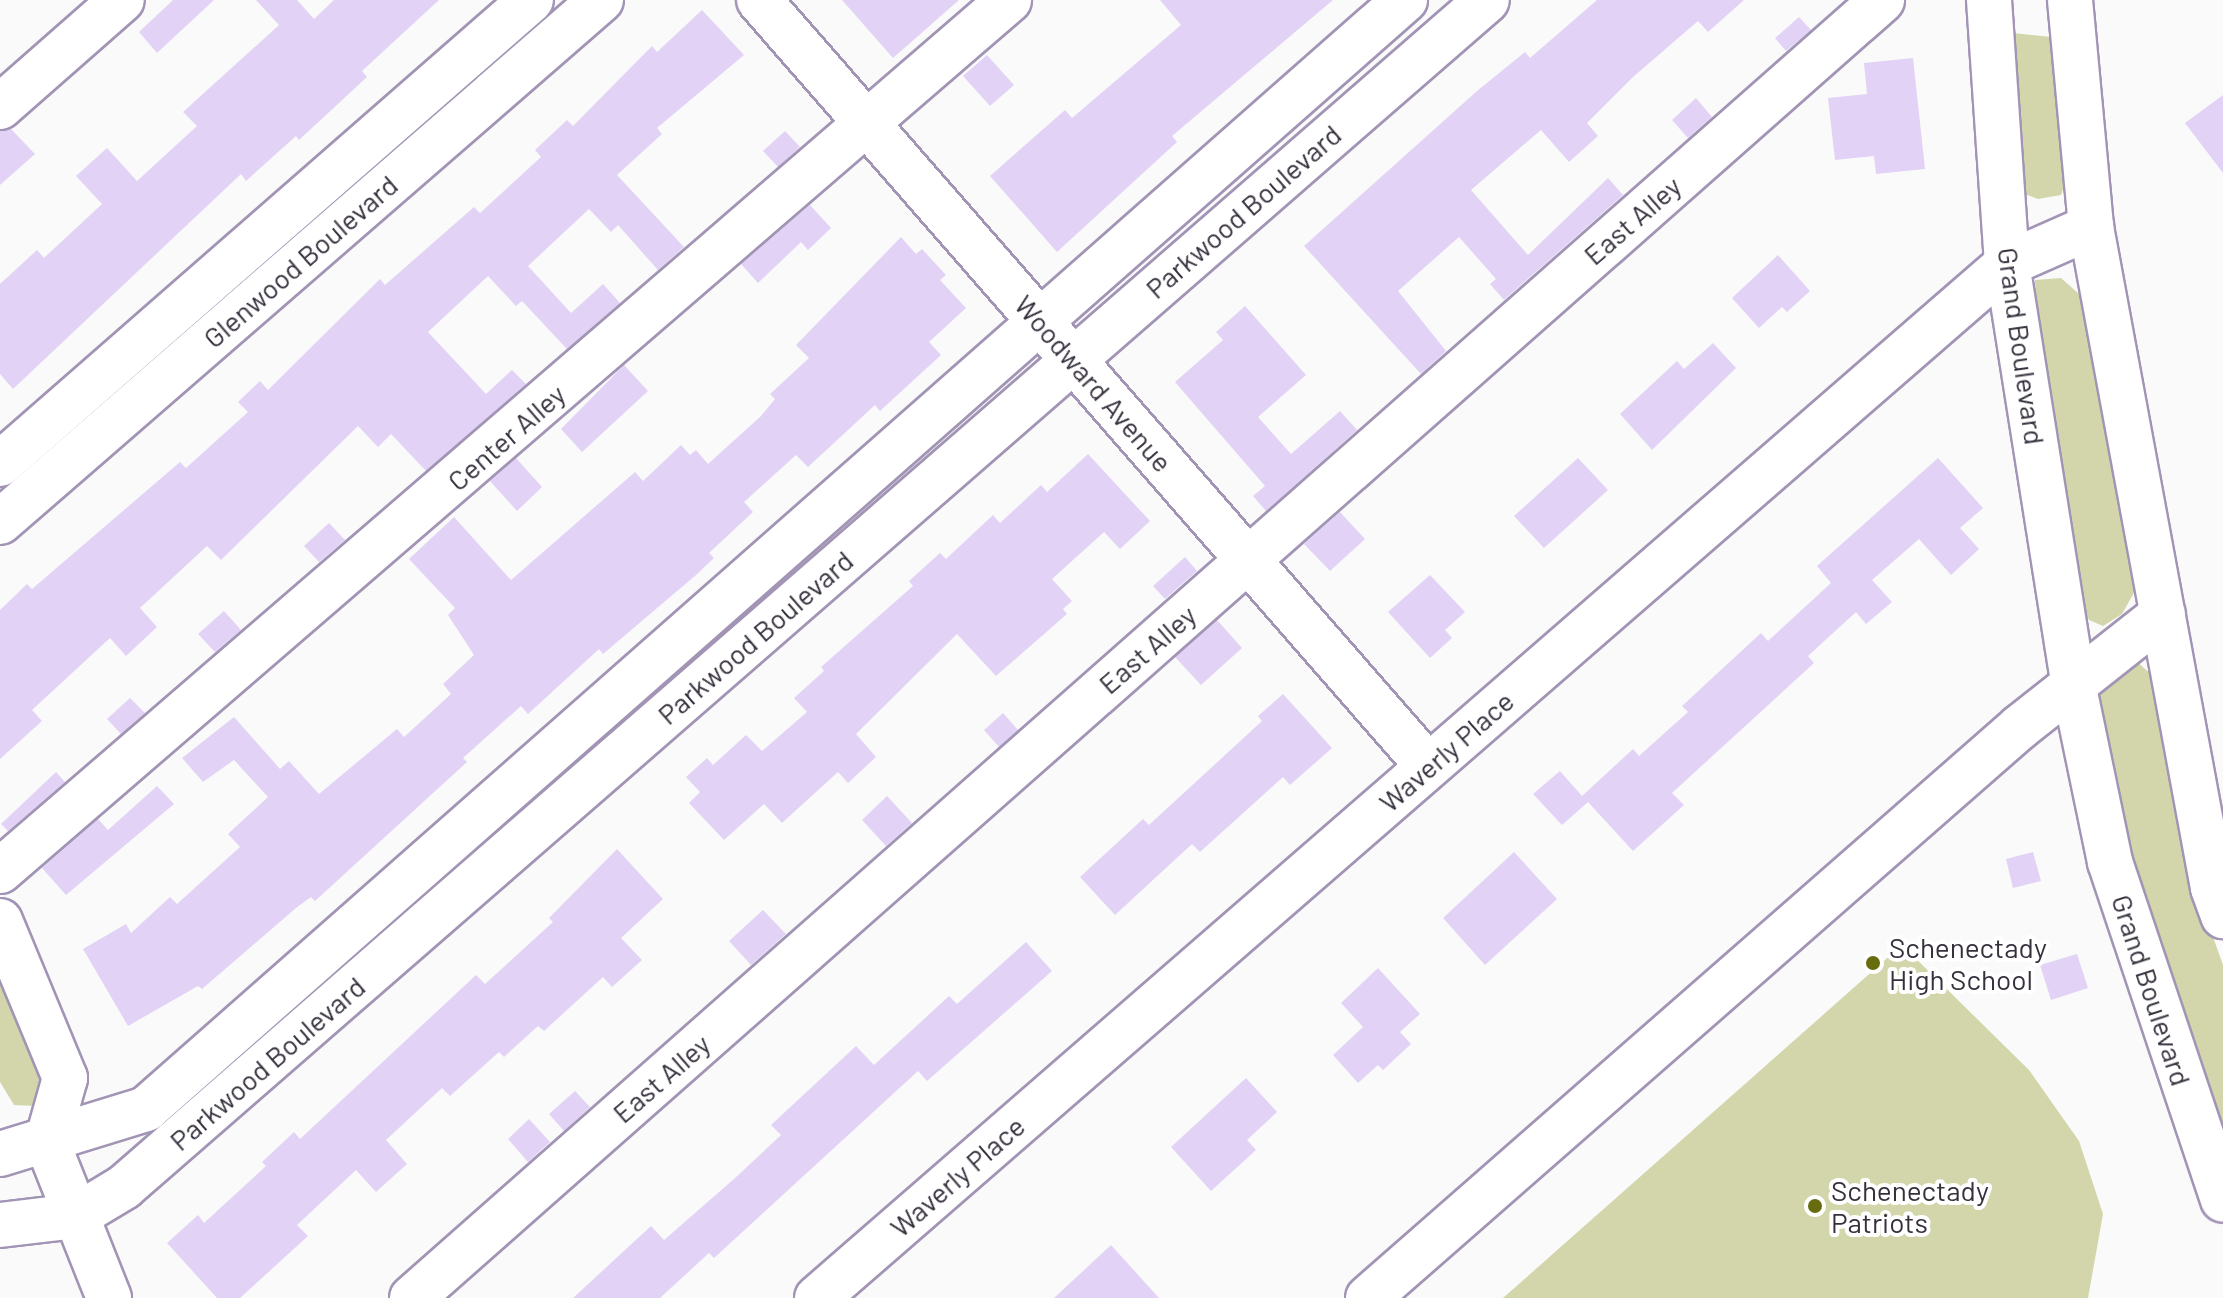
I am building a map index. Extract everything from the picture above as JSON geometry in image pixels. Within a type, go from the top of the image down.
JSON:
[{"type":"street","points":[[0,107],[122,0]]},
{"type":"street","name":"Glenwood Boulevard","points":[[0,464],[531,0]]},
{"type":"street","name":"Glenwood Boulevard","points":[[0,522],[601,0]]},
{"type":"street","name":"Woodward Avenue","points":[[759,0],[1428,766]]},
{"type":"street","name":"Center Alley","points":[[0,871],[1009,0]]},
{"type":"street","name":"Parkwood Boulevard","points":[[0,1154],[146,1109],[1405,0]]},
{"type":"street","name":"East Alley","points":[[412,1298],[1882,0]]},
{"type":"street","points":[[2070,0],[2091,227],[2213,888],[2223,916]]},
{"type":"street","name":"Grand Boulevard","points":[[1997,2],[2007,264],[2073,683],[2110,862],[2223,1200]]},
{"type":"street","name":"Parkwood Boulevard","points":[[0,1225],[76,1216],[124,1187],[1073,359],[1458,9]]},
{"type":"street","name":"Waverly Place","points":[[817,1298],[2007,264],[2091,227]]},
{"type":"street","points":[[264,234],[294,267]]},
{"type":"street","points":[[726,600],[758,634]]},
{"type":"street","points":[[1368,1298],[2073,683],[2163,614]]},
{"type":"street","points":[[434,857],[465,890]]},
{"type":"street","points":[[0,921],[65,1078],[47,1142],[109,1298]]},
{"type":"street","points":[[0,1120],[47,1142]]},
{"type":"green space","points":[[2013,33],[2052,37],[2070,168],[2061,195],[2038,199],[2022,193]]},
{"type":"green space","points":[[2061,278],[2079,294],[2093,337],[2135,591],[2122,614],[2103,626],[2089,620],[2077,597],[2036,302],[2035,280]]},
{"type":"green space","points":[[2135,660],[2162,684],[2203,909],[2223,965],[2223,1144],[2171,1003],[2119,819],[2099,692]]},
{"type":"green space","points":[[1902,945],[2029,1070],[2079,1141],[2103,1214],[2088,1298],[1503,1298]]},
{"type":"green space","points":[[0,957],[54,1076],[35,1106],[14,1105],[0,1082]]},
{"type":"building","points":[[173,0],[214,0],[157,53],[139,32]]},
{"type":"building","points":[[256,0],[297,0],[314,19],[334,0],[439,0],[362,71],[367,77],[299,140],[296,136],[246,181],[241,174],[13,389],[0,374],[0,284],[37,250],[44,258],[102,204],[76,176],[107,148],[137,181],[197,126],[183,112],[279,25]]},
{"type":"building","points":[[842,0],[959,0],[893,58]]},
{"type":"building","points":[[1160,0],[1333,0],[1172,136],[1177,142],[1057,252],[990,176],[1065,110],[1072,118],[1181,25]]},
{"type":"building","points":[[1597,0],[1744,0],[1708,32],[1698,21],[1633,77],[1587,123],[1598,136],[1569,162],[1541,130],[1471,190],[1528,255],[1608,178],[1623,195],[1504,300],[1490,284],[1496,279],[1459,237],[1398,291],[1446,351],[1421,374],[1304,246],[1477,91],[1525,52],[1530,58]]},
{"type":"building","points":[[702,10],[744,55],[657,128],[662,134],[617,175],[684,247],[658,270],[618,225],[611,232],[589,209],[528,266],[571,313],[603,284],[620,303],[567,349],[522,301],[516,306],[488,276],[428,332],[486,394],[512,370],[526,384],[426,471],[391,434],[378,447],[358,426],[221,560],[207,546],[140,608],[157,627],[126,656],[110,638],[32,710],[42,721],[0,759],[0,610],[27,584],[32,589],[180,462],[186,468],[248,412],[238,402],[260,381],[268,390],[380,279],[385,285],[474,207],[480,213],[541,157],[535,150],[567,120],[573,126],[652,46],[657,52]]},
{"type":"building","points":[[1799,17],[1811,30],[1786,51],[1775,38]]},
{"type":"building","points":[[987,55],[1014,85],[990,106],[963,76]]},
{"type":"building","points":[[1913,58],[1925,169],[1876,174],[1874,156],[1835,160],[1828,98],[1867,94],[1864,63]]},
{"type":"building","points":[[2223,95],[2223,173],[2185,123]]},
{"type":"building","points":[[1696,98],[1712,117],[1688,138],[1672,120]]},
{"type":"building","points":[[11,129],[35,154],[0,185],[0,131]]},
{"type":"building","points":[[785,131],[800,147],[778,167],[763,151]]},
{"type":"building","points":[[810,205],[831,228],[808,250],[801,242],[758,283],[741,264]]},
{"type":"building","points":[[901,237],[916,254],[922,249],[946,275],[940,280],[966,308],[929,342],[941,355],[880,411],[875,405],[808,467],[796,455],[744,502],[753,512],[709,553],[714,558],[696,575],[603,654],[599,649],[528,714],[521,706],[463,758],[467,762],[315,901],[311,897],[296,908],[202,989],[198,986],[128,1026],[83,949],[126,924],[131,933],[170,897],[177,904],[240,847],[228,834],[268,797],[234,760],[203,782],[182,758],[234,717],[280,769],[289,761],[319,794],[397,729],[404,737],[451,694],[443,684],[474,655],[448,615],[455,608],[409,559],[454,517],[511,580],[635,472],[643,481],[681,445],[690,455],[696,450],[708,464],[761,416],[775,399],[770,394],[809,358],[796,345]]},
{"type":"building","points":[[1778,255],[1810,291],[1787,312],[1782,307],[1759,328],[1732,298]]},
{"type":"building","points":[[1245,306],[1306,375],[1258,417],[1291,454],[1340,411],[1357,430],[1266,511],[1253,496],[1265,486],[1175,382],[1223,340],[1216,332]]},
{"type":"building","points":[[1713,343],[1736,368],[1652,450],[1620,414],[1677,361],[1684,369]]},
{"type":"building","points":[[624,365],[648,391],[582,452],[561,429]]},
{"type":"building","points":[[1088,454],[1150,521],[1120,549],[1104,532],[1052,579],[1072,601],[1063,609],[1067,614],[996,676],[957,634],[856,734],[876,757],[848,783],[838,772],[782,823],[764,804],[724,840],[689,803],[700,792],[686,777],[707,758],[713,765],[746,735],[762,751],[807,712],[794,698],[824,671],[821,667],[913,586],[909,581],[940,553],[946,559],[993,515],[1000,523],[1041,485],[1047,492]]},
{"type":"building","points":[[516,458],[542,487],[517,511],[490,481]]},
{"type":"building","points":[[1578,458],[1608,490],[1544,548],[1514,516]]},
{"type":"building","points":[[1938,458],[1983,508],[1960,528],[1979,549],[1951,575],[1919,539],[1872,580],[1892,602],[1866,624],[1856,612],[1808,656],[1814,663],[1672,793],[1684,805],[1633,851],[1588,802],[1562,825],[1533,794],[1560,771],[1582,796],[1633,749],[1639,756],[1688,712],[1682,706],[1761,633],[1768,641],[1831,583],[1817,566]]},
{"type":"building","points":[[1340,512],[1365,539],[1330,571],[1304,544]]},
{"type":"building","points":[[329,523],[345,540],[319,562],[304,546]]},
{"type":"building","points":[[1185,557],[1197,571],[1165,599],[1153,586]]},
{"type":"building","points":[[1430,575],[1465,612],[1445,630],[1452,638],[1430,658],[1388,612]]},
{"type":"building","points":[[224,611],[241,630],[215,652],[198,634]]},
{"type":"building","points":[[1217,620],[1242,648],[1201,685],[1175,657]]},
{"type":"building","points":[[1283,694],[1332,748],[1290,785],[1283,777],[1200,852],[1192,844],[1115,915],[1080,877],[1143,819],[1149,825],[1262,721],[1258,716]]},
{"type":"building","points":[[130,698],[145,713],[121,734],[107,719]]},
{"type":"building","points":[[1003,713],[1018,730],[999,747],[984,730]]},
{"type":"building","points":[[56,772],[65,782],[8,831],[1,824]]},
{"type":"building","points":[[157,786],[174,804],[66,895],[42,868],[98,819],[108,830]]},
{"type":"building","points":[[887,796],[912,823],[886,846],[862,820]]},
{"type":"building","points":[[617,849],[663,899],[621,938],[642,960],[612,987],[603,977],[544,1031],[538,1026],[504,1057],[499,1052],[450,1096],[442,1088],[386,1140],[407,1164],[376,1192],[356,1170],[297,1225],[308,1236],[240,1298],[217,1298],[167,1243],[198,1215],[204,1223],[266,1166],[262,1162],[294,1132],[300,1139],[476,975],[485,984],[553,922],[549,918]]},
{"type":"building","points":[[1514,852],[1557,899],[1485,965],[1443,918]]},
{"type":"building","points":[[2033,852],[2041,881],[2013,888],[2006,859]]},
{"type":"building","points":[[763,910],[786,934],[751,965],[729,941]]},
{"type":"building","points":[[1026,942],[1052,971],[927,1081],[918,1071],[714,1258],[709,1253],[660,1298],[573,1298],[651,1226],[664,1240],[734,1179],[781,1135],[771,1125],[856,1046],[874,1065],[949,996],[957,1004]]},
{"type":"building","points":[[2077,954],[2088,988],[2051,1000],[2040,965]]},
{"type":"building","points":[[1378,968],[1420,1014],[1400,1032],[1411,1044],[1383,1070],[1378,1065],[1358,1083],[1333,1055],[1363,1027],[1341,1003]]},
{"type":"building","points":[[1246,1078],[1277,1112],[1247,1140],[1256,1150],[1211,1191],[1171,1147]]},
{"type":"building","points":[[575,1091],[590,1107],[564,1131],[549,1114]]},
{"type":"building","points":[[529,1119],[550,1142],[528,1162],[508,1139]]},
{"type":"building","points":[[1111,1245],[1159,1298],[1054,1298]]},
{"type":"place","name":"Schenectady High School","points":[[1873,963]]},
{"type":"place","name":"Schenectady Patriots","points":[[1815,1206]]}]
